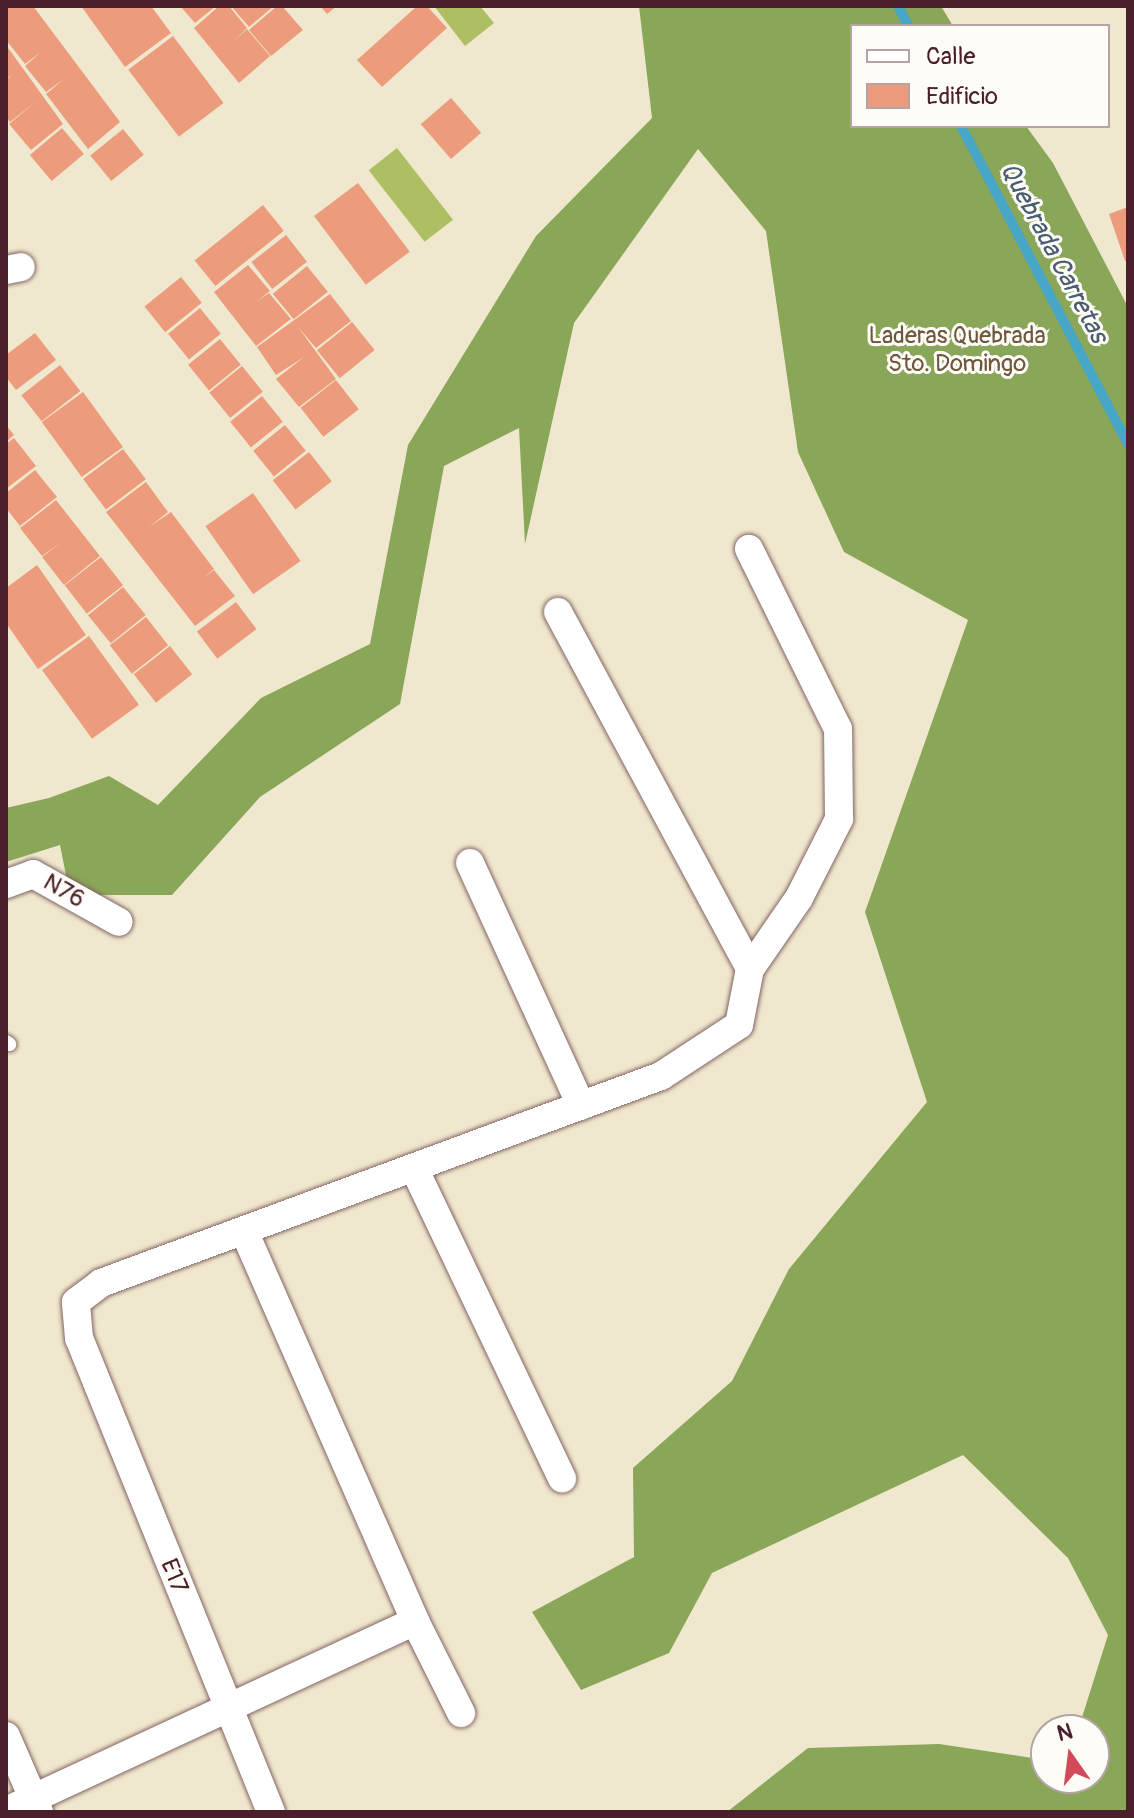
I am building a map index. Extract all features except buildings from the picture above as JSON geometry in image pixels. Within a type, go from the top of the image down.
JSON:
[{"type":"street","points":[[461,1713],[415,1621],[244,1231],[661,1076],[739,1025],[750,969],[799,898],[839,819],[838,729],[749,549]]},
{"type":"street","points":[[558,612],[750,969]]},
{"type":"street","points":[[470,863],[581,1106]]},
{"type":"street","name":"N76","points":[[6,884],[33,874],[119,922]]},
{"type":"street","points":[[414,1168],[562,1478]]},
{"type":"street","name":"E17","points":[[244,1231],[101,1283],[76,1302],[79,1338],[271,1812]]},
{"type":"street","points":[[6,1811],[35,1804],[226,1706],[415,1621]]},
{"type":"street","points":[[6,1736],[35,1804]]},
{"type":"green space","points":[[434,6],[480,6],[494,23],[465,46]]},
{"type":"green space","name":"Laderas Quebrada Sto. Domingo","points":[[639,6],[941,6],[952,24],[850,24],[850,128],[1027,128],[1053,163],[1128,307],[1128,1812],[727,1812],[808,1748],[939,1744],[1030,1758],[1030,1794],[1110,1794],[1110,1714],[1083,1714],[1108,1635],[1068,1558],[963,1455],[712,1573],[669,1653],[581,1690],[532,1612],[634,1557],[633,1468],[732,1381],[789,1269],[927,1102],[865,912],[968,620],[844,552],[798,452],[766,231],[698,149],[574,323],[525,544],[519,428],[444,466],[400,704],[260,797],[172,895],[70,895],[60,845],[6,862],[6,808],[49,798],[109,776],[158,805],[261,698],[370,644],[408,445],[536,236],[652,118]]},
{"type":"green space","points":[[397,148],[453,220],[425,242],[369,170]]},
{"type":"waterway","name":"Quebrada Carretas","points":[[898,6],[907,24]]},
{"type":"waterway","name":"Quebrada Carretas","points":[[962,128],[1128,444]]}]
